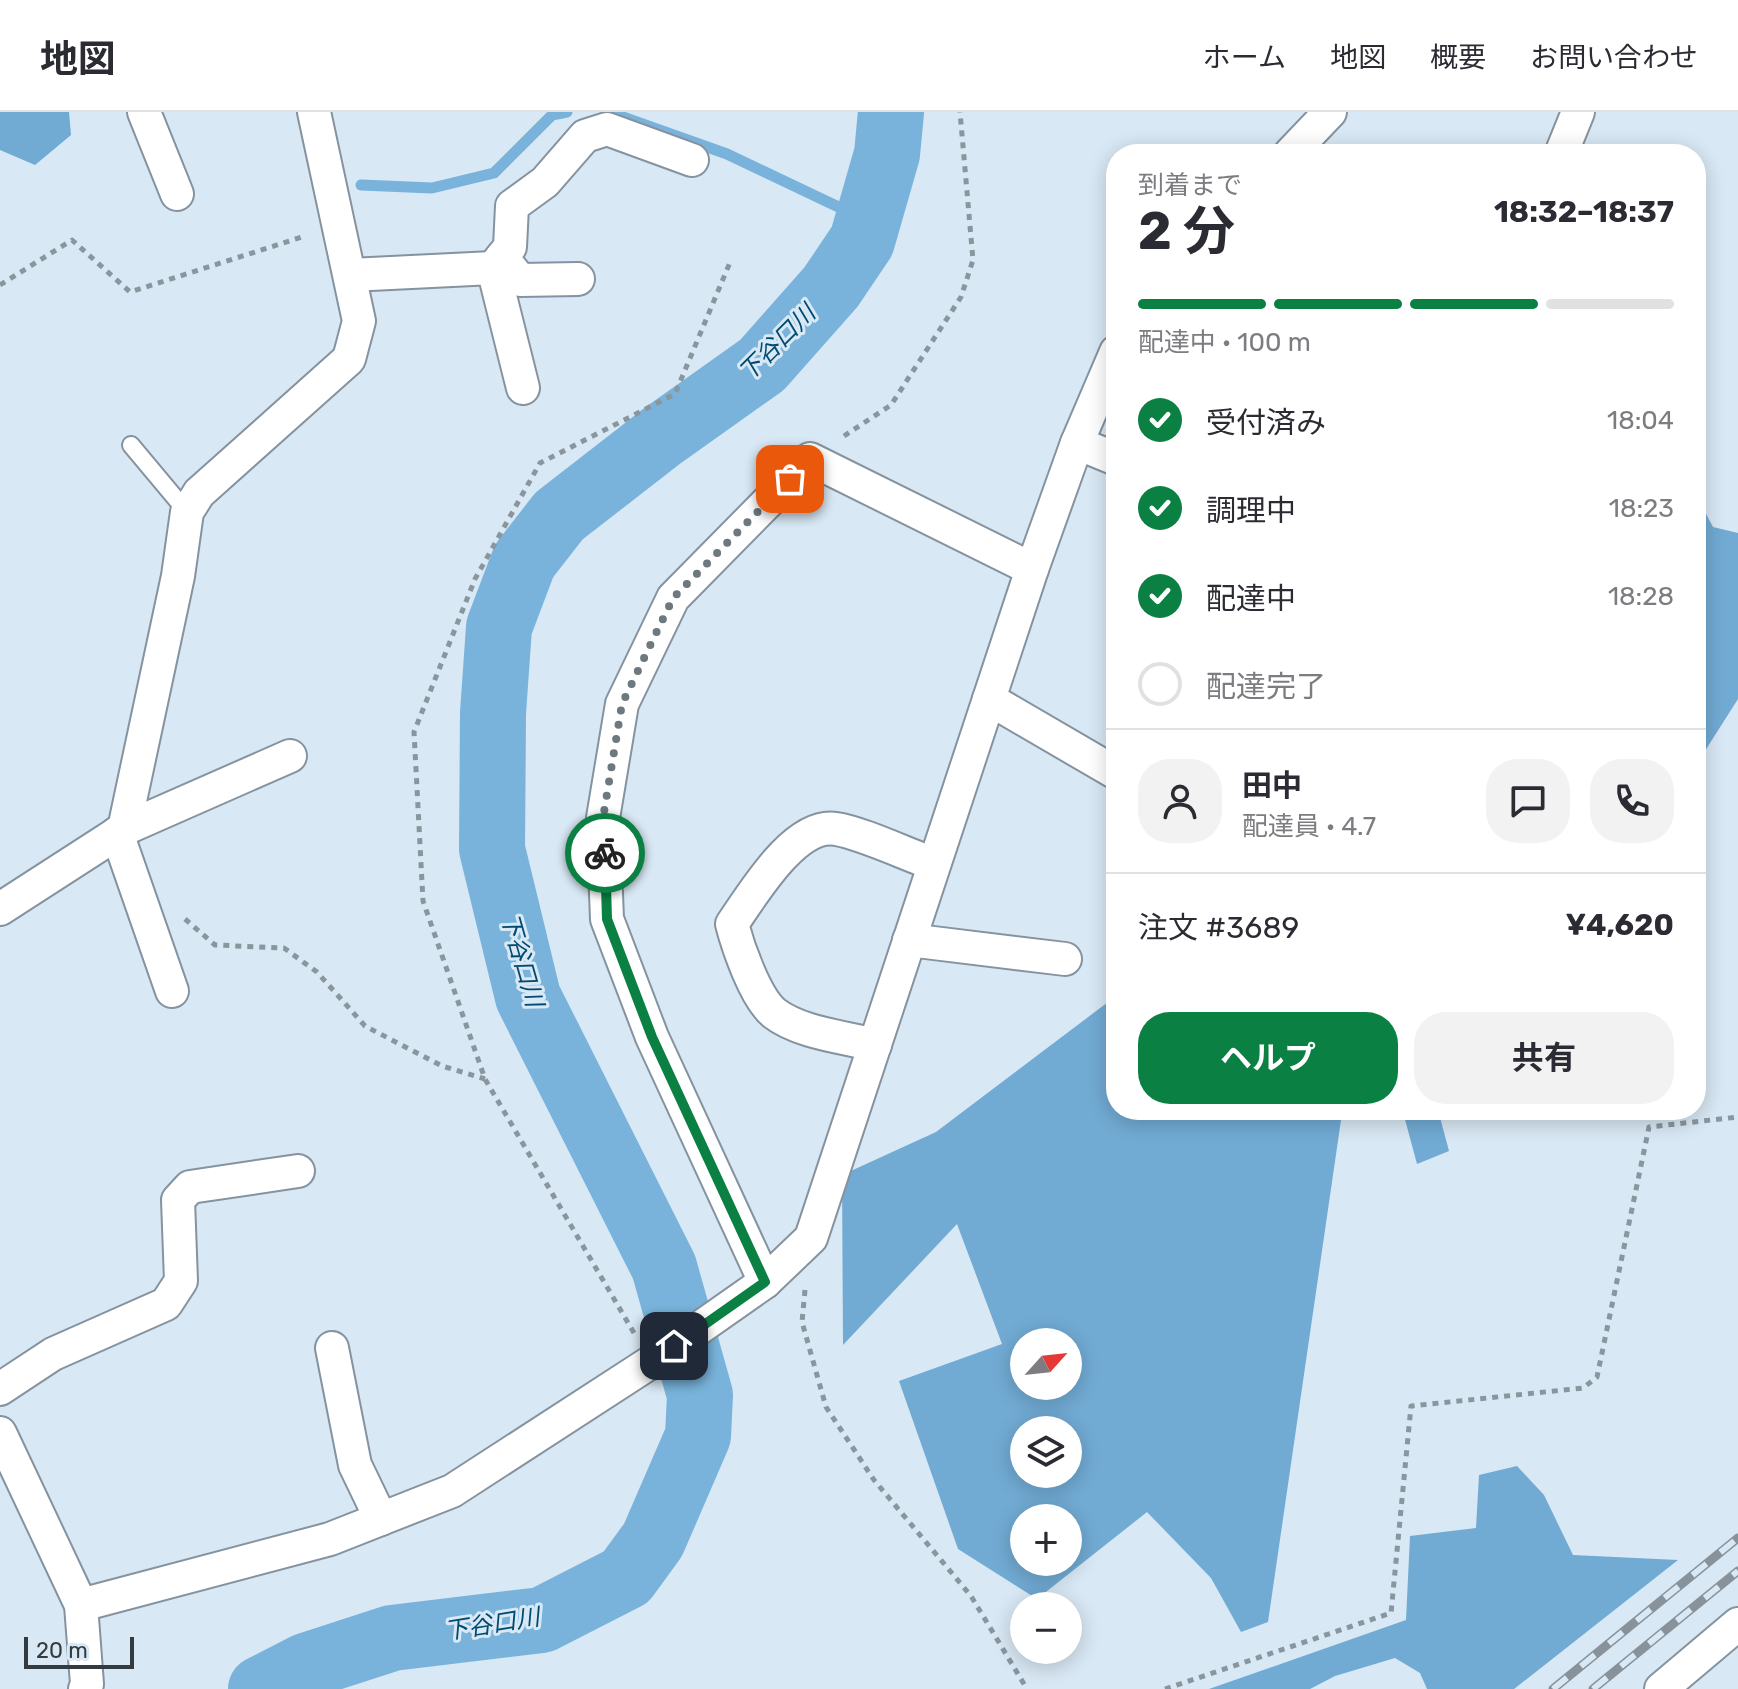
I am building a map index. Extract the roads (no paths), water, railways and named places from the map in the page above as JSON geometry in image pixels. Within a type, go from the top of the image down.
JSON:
[{"type":"street","points":[[144,112],[177,194]]},
{"type":"street","points":[[172,991],[120,831],[178,576],[187,512],[199,493],[349,359],[359,321],[314,112]]},
{"type":"street","points":[[1300,144],[1330,112]]},
{"type":"street","points":[[1565,144],[1578,112]]},
{"type":"street","points":[[523,388],[498,263],[510,247],[512,206],[545,182],[585,136],[607,129],[692,160]]},
{"type":"street","points":[[350,275],[498,263],[520,280],[578,279]]},
{"type":"street","points":[[81,1605],[330,1539],[452,1491],[651,1362],[765,1282],[811,1238],[1032,569],[1077,443],[1106,375]]},
{"type":"street","points":[[1077,443],[1106,455]]},
{"type":"street","points":[[765,1282],[652,1037],[607,919],[603,818],[622,704],[673,598],[810,459],[1032,569]]},
{"type":"street","points":[[989,699],[1106,767]]},
{"type":"street","points":[[0,909],[120,831],[290,756]]},
{"type":"street","points":[[875,1045],[795,1024],[772,1011],[742,961],[732,924],[776,863],[809,832],[835,829],[934,864]]},
{"type":"street","points":[[909,940],[1065,959]]},
{"type":"street","points":[[0,1389],[53,1354],[166,1304],[181,1281],[178,1200],[190,1187],[298,1171]]},
{"type":"street","points":[[332,1348],[355,1465],[381,1519]]},
{"type":"street","points":[[0,1433],[81,1605],[85,1689]]},
{"type":"street","points":[[1661,1689],[1738,1624]]},
{"type":"lane","points":[[131,445],[187,512]]},
{"type":"waterway","points":[[361,185],[432,188],[494,173],[552,115],[567,112]]},
{"type":"waterway","points":[[609,112],[727,154],[868,221]]},
{"type":"waterway","name":"下谷口川","points":[[261,1689],[306,1666],[392,1638],[542,1620],[626,1577],[653,1540],[698,1436],[700,1395],[664,1267],[528,997],[492,849],[493,713],[499,627],[524,561],[559,516],[662,436],[762,365],[831,287],[862,241],[887,154],[891,112]]},
{"type":"railway","points":[[1553,1689],[1738,1538]]},
{"type":"railway","points":[[1593,1689],[1738,1571]]}]
